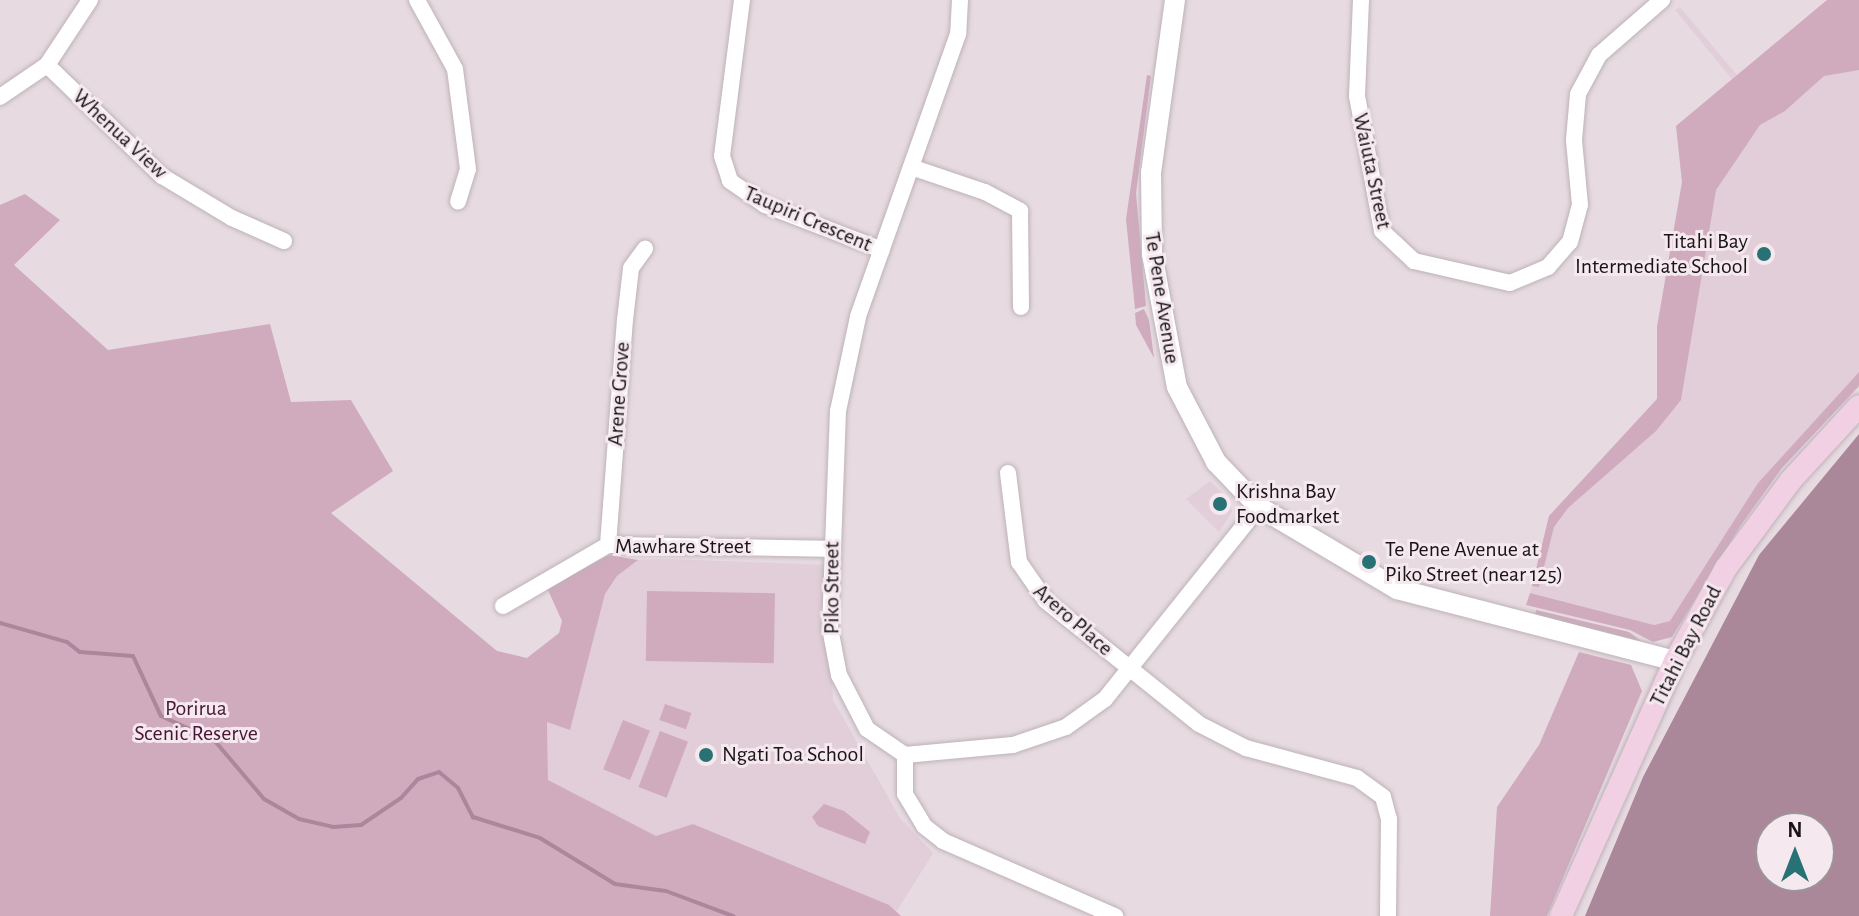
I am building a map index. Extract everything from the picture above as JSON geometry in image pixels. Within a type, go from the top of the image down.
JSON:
[{"type":"main road","name":"Titahi Bay Road","points":[[1561,916],[1675,661],[1750,532],[1859,406]]},
{"type":"street","points":[[0,97],[47,65],[90,0]]},
{"type":"street","points":[[417,0],[455,69],[468,169],[458,202]]},
{"type":"street","name":"Taupiri Crescent","points":[[742,0],[722,156],[730,181],[765,205],[882,250]]},
{"type":"street","name":"Piko Street","points":[[905,755],[867,729],[839,675],[830,628],[842,387],[882,250],[958,34],[960,0]]},
{"type":"street","name":"Te Pene Avenue","points":[[1175,0],[1151,172],[1149,215],[1167,352],[1189,416],[1216,462],[1259,507],[1397,589],[1675,661]]},
{"type":"street","name":"Waiuta Street","points":[[1361,0],[1357,96],[1382,231],[1414,261],[1510,283],[1548,267],[1570,242],[1580,205],[1574,140],[1578,94],[1599,55],[1662,0]]},
{"type":"street","name":"Whenua View","points":[[47,65],[162,176],[232,218],[284,241]]},
{"type":"street","points":[[911,167],[985,192],[1020,211],[1021,307]]},
{"type":"street","name":"Arene Grove","points":[[608,545],[629,281],[645,249]]},
{"type":"street","name":"Arero Place","points":[[1008,473],[1014,545],[1028,581],[1130,669],[1229,741],[1372,785],[1383,797],[1389,819],[1388,916]]},
{"type":"street","points":[[1115,916],[943,841],[924,826],[905,794],[905,755],[992,748],[1043,737],[1105,699],[1259,507]]},
{"type":"street","name":"Mawhare Street","points":[[503,606],[608,545],[832,549]]},
{"type":"shaded area","name":"Titahi Bay Intermediate School","points":[[1827,0],[1859,0],[1859,372],[1758,483],[1671,621],[1654,625],[1530,593],[1549,516],[1657,399],[1657,327],[1682,182],[1676,126],[1732,79],[1675,10],[1680,7],[1737,75]]},
{"type":"shaded area","points":[[1859,434],[1859,916],[1585,916],[1643,777],[1759,555]]},
{"type":"shaded area","points":[[1210,481],[1230,501],[1232,512],[1219,532],[1186,499]]},
{"type":"shaded area","name":"Ngati Toa School","points":[[638,560],[827,565],[833,700],[900,818],[933,853],[897,911],[693,824],[656,836],[548,781],[547,721],[570,729],[605,594],[617,576]]},
{"type":"green space","points":[[1827,0],[1859,0],[1859,70],[1824,76],[1785,111],[1760,125],[1716,190],[1681,400],[1656,431],[1568,508],[1554,527],[1539,587],[1532,586],[1549,516],[1657,399],[1657,327],[1682,182],[1676,126]]},
{"type":"green space","points":[[1147,75],[1151,76],[1136,193],[1146,306],[1135,309],[1126,219]]},
{"type":"green space","name":"Porirua Scenic Reserve","points":[[25,194],[60,220],[14,265],[108,350],[270,324],[291,402],[351,400],[393,471],[331,513],[497,651],[527,658],[559,633],[562,621],[547,588],[609,555],[638,560],[617,576],[605,594],[570,730],[547,722],[548,780],[656,836],[693,824],[889,905],[901,916],[0,916],[0,205]]},
{"type":"green space","points":[[1144,309],[1149,320],[1154,358],[1136,325],[1135,313]]},
{"type":"green space","points":[[1859,372],[1859,386],[1782,468],[1741,525],[1672,637],[1653,642],[1630,630],[1526,605],[1530,593],[1654,625],[1670,621],[1758,483]]},
{"type":"green space","points":[[647,591],[775,593],[774,663],[646,661]]},
{"type":"green space","points":[[1536,610],[1629,632],[1641,641],[1535,615]]},
{"type":"green space","points":[[1579,652],[1631,665],[1642,691],[1547,916],[1490,916],[1497,807],[1539,745]]},
{"type":"green space","points":[[665,704],[691,713],[686,729],[659,720]]},
{"type":"green space","points":[[623,720],[650,731],[630,780],[603,769]]},
{"type":"green space","points":[[660,731],[688,742],[667,798],[638,787]]},
{"type":"green space","points":[[824,804],[844,811],[870,832],[865,844],[818,826],[812,817]]},
{"type":"waterway","points":[[0,623],[67,642],[80,652],[133,656],[161,716],[214,740],[264,799],[299,819],[333,827],[361,825],[401,798],[418,779],[439,772],[458,788],[473,817],[540,838],[615,884],[666,891],[733,916]]},
{"type":"place","name":"Titahi Bay Intermediate School","points":[[1764,254]]},
{"type":"place","name":"Krishna Bay Foodmarket","points":[[1220,504]]},
{"type":"place","name":"Te Pene Avenue at Piko Street (near 125)","points":[[1369,562]]},
{"type":"place","name":"Ngati Toa School","points":[[706,755]]}]
